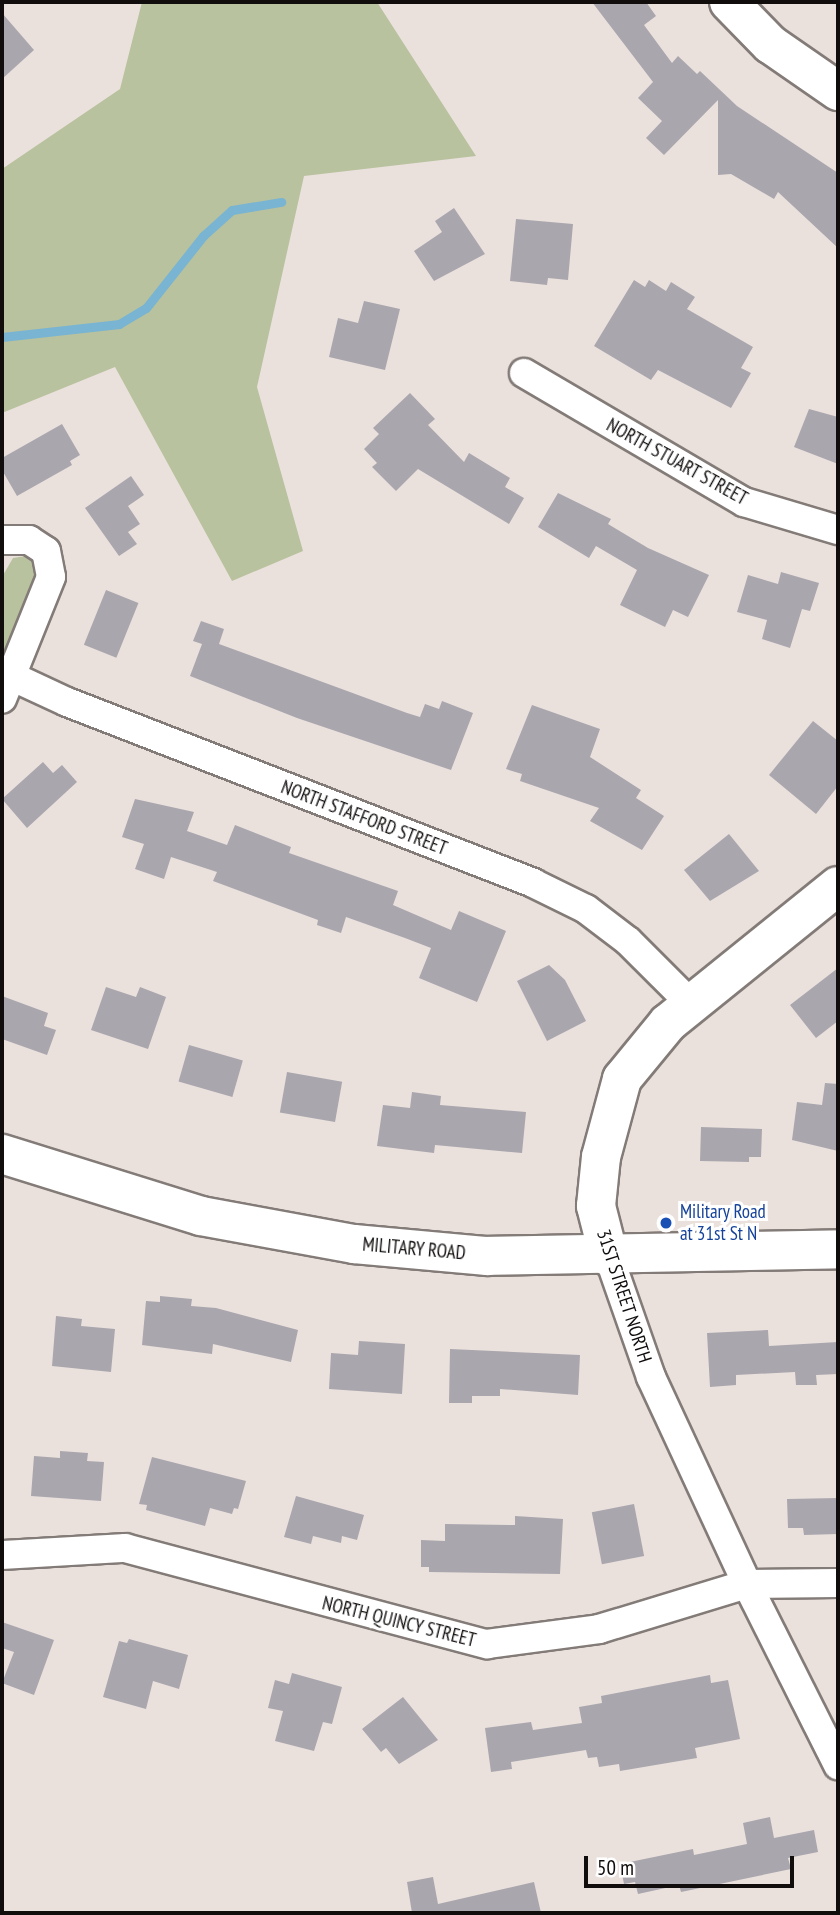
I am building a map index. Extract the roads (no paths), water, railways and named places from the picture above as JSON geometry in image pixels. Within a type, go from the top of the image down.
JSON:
[{"type":"main road","points":[[729,2],[769,44],[838,91]]},
{"type":"main road","name":"31ST STREET NORTH","points":[[609,1257],[596,1206],[613,1102],[640,1052],[690,1003],[838,886]]},
{"type":"main road","name":"MILITARY ROAD","points":[[2,1154],[201,1216],[354,1244],[487,1256],[609,1257],[838,1250]]},
{"type":"street","name":"NORTH STUART STREET","points":[[524,373],[744,502],[838,530]]},
{"type":"street","name":"NORTH STAFFORD STREET","points":[[2,540],[29,540],[46,551],[51,577],[6,687],[67,702],[533,883],[586,909],[628,942],[690,1003]]},
{"type":"street","name":"31ST STREET NORTH","points":[[609,1257],[651,1377],[747,1584],[838,1765]]},
{"type":"street","name":"NORTH QUINCY STREET","points":[[2,1555],[125,1548],[487,1644],[599,1629],[747,1584],[838,1583]]},
{"type":"waterway","points":[[2,337],[119,324],[146,308],[203,236],[232,210],[281,202]]},
{"type":"place","name":"Military Road at 31st St N","points":[[666,1223]]}]
